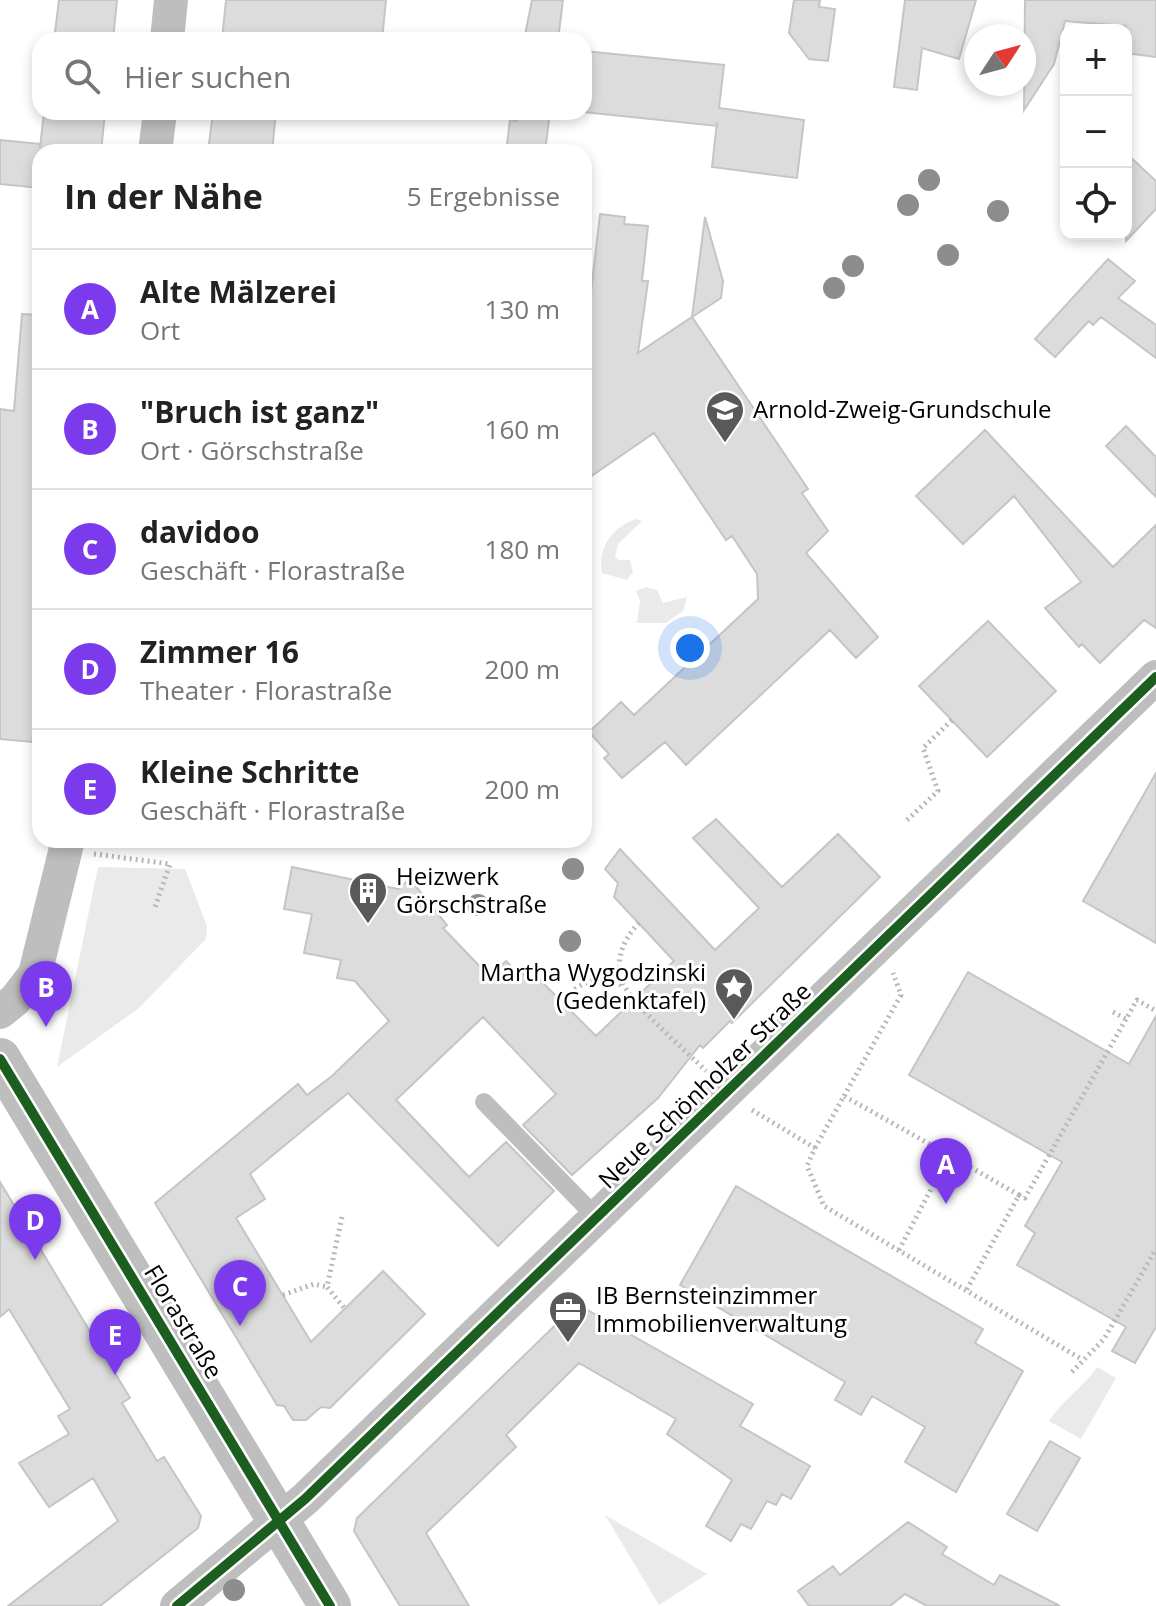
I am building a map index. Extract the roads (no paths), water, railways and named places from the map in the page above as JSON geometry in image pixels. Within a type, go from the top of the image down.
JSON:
[{"type":"street","points":[[168,32],[171,0]]},
{"type":"street","points":[[156,144],[159,120]]},
{"type":"street","name":"Neue Schönholzer Straße","points":[[177,1606],[279,1522],[1156,677]]},
{"type":"street","points":[[0,1012],[15,1000],[35,974],[81,848]]},
{"type":"street","name":"Florastraße","points":[[0,1059],[330,1606]]},
{"type":"lane","points":[[484,1102],[597,1218]]},
{"type":"place","name":"Arnold-Zweig-Grundschule","points":[[725,444]]},
{"type":"place","name":"Heizwerk Görschstraße","points":[[368,925]]},
{"type":"place","name":"Martha Wygodzinski (Gedenktafel)","points":[[734,1021]]},
{"type":"place","name":"\"Bruch ist ganz\"","points":[[46,1027]]},
{"type":"place","name":"Alte Mälzerei","points":[[946,1204]]},
{"type":"place","name":"Zimmer 16","points":[[35,1260]]},
{"type":"place","name":"davidoo","points":[[240,1326]]},
{"type":"place","name":"IB Bernsteinzimmer Immobilienverwaltung","points":[[568,1344]]},
{"type":"place","name":"Kleine Schritte","points":[[115,1375]]}]
